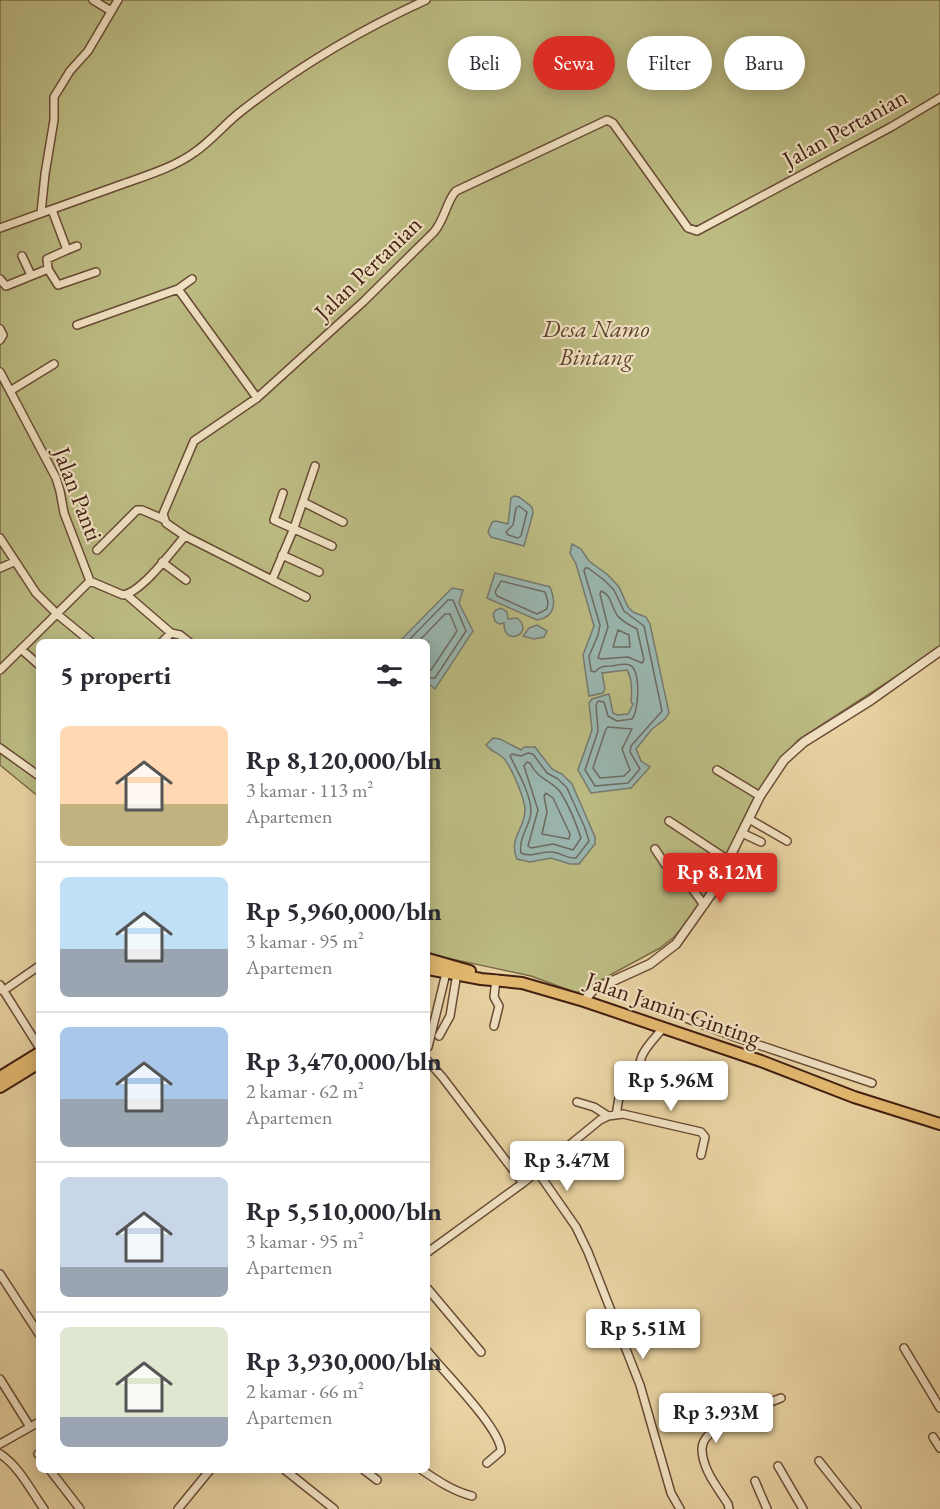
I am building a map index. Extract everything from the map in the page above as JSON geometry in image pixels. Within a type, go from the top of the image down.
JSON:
[{"type":"highway","name":"Jalan Jamin Ginting","points":[[430,960],[454,972]]},
{"type":"highway","name":"Jalan Jamin Ginting","points":[[430,969],[522,983],[584,1001],[730,1051],[854,1097],[940,1124]]},
{"type":"highway","points":[[2,1072],[36,1055]]},
{"type":"highway","points":[[0,1087],[36,1065]]},
{"type":"street","points":[[93,0],[111,11]]},
{"type":"street","points":[[41,213],[54,120],[54,97],[70,71],[88,51],[118,0]]},
{"type":"street","points":[[0,228],[140,178],[190,155],[238,114],[312,62],[388,18],[426,0]]},
{"type":"street","name":"Jalan Pertanian","points":[[164,519],[165,506],[194,441],[257,398],[363,302],[434,232],[443,220],[454,193],[604,120],[613,123],[688,228],[694,231],[701,230],[940,98]]},
{"type":"street","points":[[52,210],[67,250]]},
{"type":"street","points":[[77,246],[47,259],[48,268],[58,285],[96,272]]},
{"type":"street","points":[[22,256],[32,275]]},
{"type":"street","points":[[0,279],[6,286],[48,268]]},
{"type":"street","points":[[77,325],[178,289],[192,279]]},
{"type":"street","points":[[178,289],[257,398]]},
{"type":"street","points":[[0,329],[3,334],[0,340]]},
{"type":"street","points":[[10,391],[54,364]]},
{"type":"street","name":"Jalan Panti","points":[[0,372],[3,385],[10,391],[56,478],[64,513],[90,581]]},
{"type":"street","points":[[272,580],[294,528],[315,466]]},
{"type":"street","points":[[283,494],[274,519],[332,546]]},
{"type":"street","points":[[303,502],[343,522]]},
{"type":"street","points":[[97,550],[137,510],[142,510],[164,519],[166,523],[185,536],[306,597]]},
{"type":"street","points":[[1,667],[90,581],[118,594],[127,595],[133,592],[185,536]]},
{"type":"street","points":[[0,538],[36,593],[87,639]]},
{"type":"street","points":[[282,555],[319,572]]},
{"type":"street","points":[[0,568],[14,562]]},
{"type":"street","points":[[162,562],[186,580]]},
{"type":"street","points":[[127,595],[171,633],[185,639]]},
{"type":"street","points":[[165,639],[171,633]]},
{"type":"street","points":[[21,649],[36,662]]},
{"type":"street","points":[[584,1001],[593,990],[661,957],[676,944],[704,905],[760,796],[784,760],[804,742],[871,700],[940,651]]},
{"type":"street","points":[[0,748],[36,774]]},
{"type":"street","points":[[717,770],[760,796]]},
{"type":"street","points":[[748,819],[787,841]]},
{"type":"street","points":[[669,821],[728,860]]},
{"type":"street","points":[[742,833],[761,842]]},
{"type":"street","points":[[655,849],[665,864],[685,879],[704,905]]},
{"type":"street","points":[[36,968],[2,988],[36,1042]]},
{"type":"street","points":[[439,1036],[450,1016],[454,972]]},
{"type":"street","points":[[430,1041],[454,972]]},
{"type":"street","points":[[493,979],[494,997],[499,1006],[494,1026]]},
{"type":"street","points":[[639,1000],[735,1037],[872,1083]]},
{"type":"street","points":[[644,1079],[639,1072],[640,1060],[663,1028]]},
{"type":"street","points":[[730,1051],[735,1037]]},
{"type":"street","points":[[430,1063],[444,1078],[523,1183]]},
{"type":"street","points":[[616,1115],[624,1069]]},
{"type":"street","points":[[577,1102],[594,1107],[608,1116]]},
{"type":"street","points":[[430,1251],[523,1183],[600,1120],[608,1116],[627,1115],[701,1132],[705,1137],[701,1155]]},
{"type":"street","points":[[537,1171],[585,1244],[640,1384],[671,1493],[680,1509]]},
{"type":"street","points":[[0,1274],[36,1329]]},
{"type":"street","points":[[430,1291],[481,1352]]},
{"type":"street","points":[[904,1348],[940,1408]]},
{"type":"street","points":[[430,1354],[492,1428],[501,1446],[501,1451],[487,1463]]},
{"type":"street","points":[[0,1379],[30,1427]]},
{"type":"street","points":[[729,1509],[707,1471],[702,1453],[704,1441],[712,1432],[746,1411],[781,1398]]},
{"type":"street","points":[[0,1444],[36,1424]]},
{"type":"street","points":[[933,1437],[940,1448]]},
{"type":"street","points":[[0,1454],[8,1459],[44,1509]]},
{"type":"street","points":[[819,1461],[857,1509]]},
{"type":"street","points":[[778,1466],[803,1509]]},
{"type":"street","points":[[52,1473],[80,1509]]},
{"type":"street","points":[[182,1508],[208,1473]]},
{"type":"street","points":[[289,1473],[334,1509]]},
{"type":"street","points":[[368,1473],[377,1480]]},
{"type":"street","points":[[427,1473],[451,1488],[472,1496]]},
{"type":"street","points":[[755,1480],[768,1509]]},
{"type":"green space","name":"Desa Namo Bintang","points":[[0,0],[940,0],[940,648],[798,740],[773,768],[714,882],[696,911],[674,937],[660,948],[577,993],[531,976],[430,954],[430,639],[36,639],[36,795],[0,765]]},
{"type":"water","points":[[514,496],[532,507],[533,513],[524,546],[491,537],[488,532],[492,522],[508,524],[511,498]]},
{"type":"water","points":[[572,544],[581,549],[589,561],[608,575],[619,587],[628,607],[633,612],[646,617],[650,624],[669,713],[636,749],[641,761],[650,767],[631,788],[591,793],[578,770],[592,730],[589,703],[592,699],[609,694],[613,713],[617,715],[628,714],[633,704],[631,702],[631,681],[627,670],[602,673],[605,689],[603,693],[589,696],[583,655],[594,626],[576,564],[570,553]]},
{"type":"water","points":[[495,573],[550,587],[554,603],[548,616],[537,620],[487,598]]},
{"type":"water","points":[[452,588],[463,590],[459,603],[473,631],[435,689],[430,685],[430,639],[402,639]]},
{"type":"water","points":[[501,608],[507,612],[508,619],[517,618],[522,624],[523,629],[517,636],[508,635],[504,623],[499,624],[495,621],[493,614]]},
{"type":"water","points":[[537,625],[547,631],[544,637],[534,639],[523,636],[529,628]]},
{"type":"water","points":[[493,738],[500,739],[521,750],[524,747],[535,747],[552,769],[562,774],[572,784],[595,837],[595,844],[579,864],[570,864],[551,858],[530,862],[517,859],[514,845],[524,817],[523,798],[509,765],[486,745]]}]
